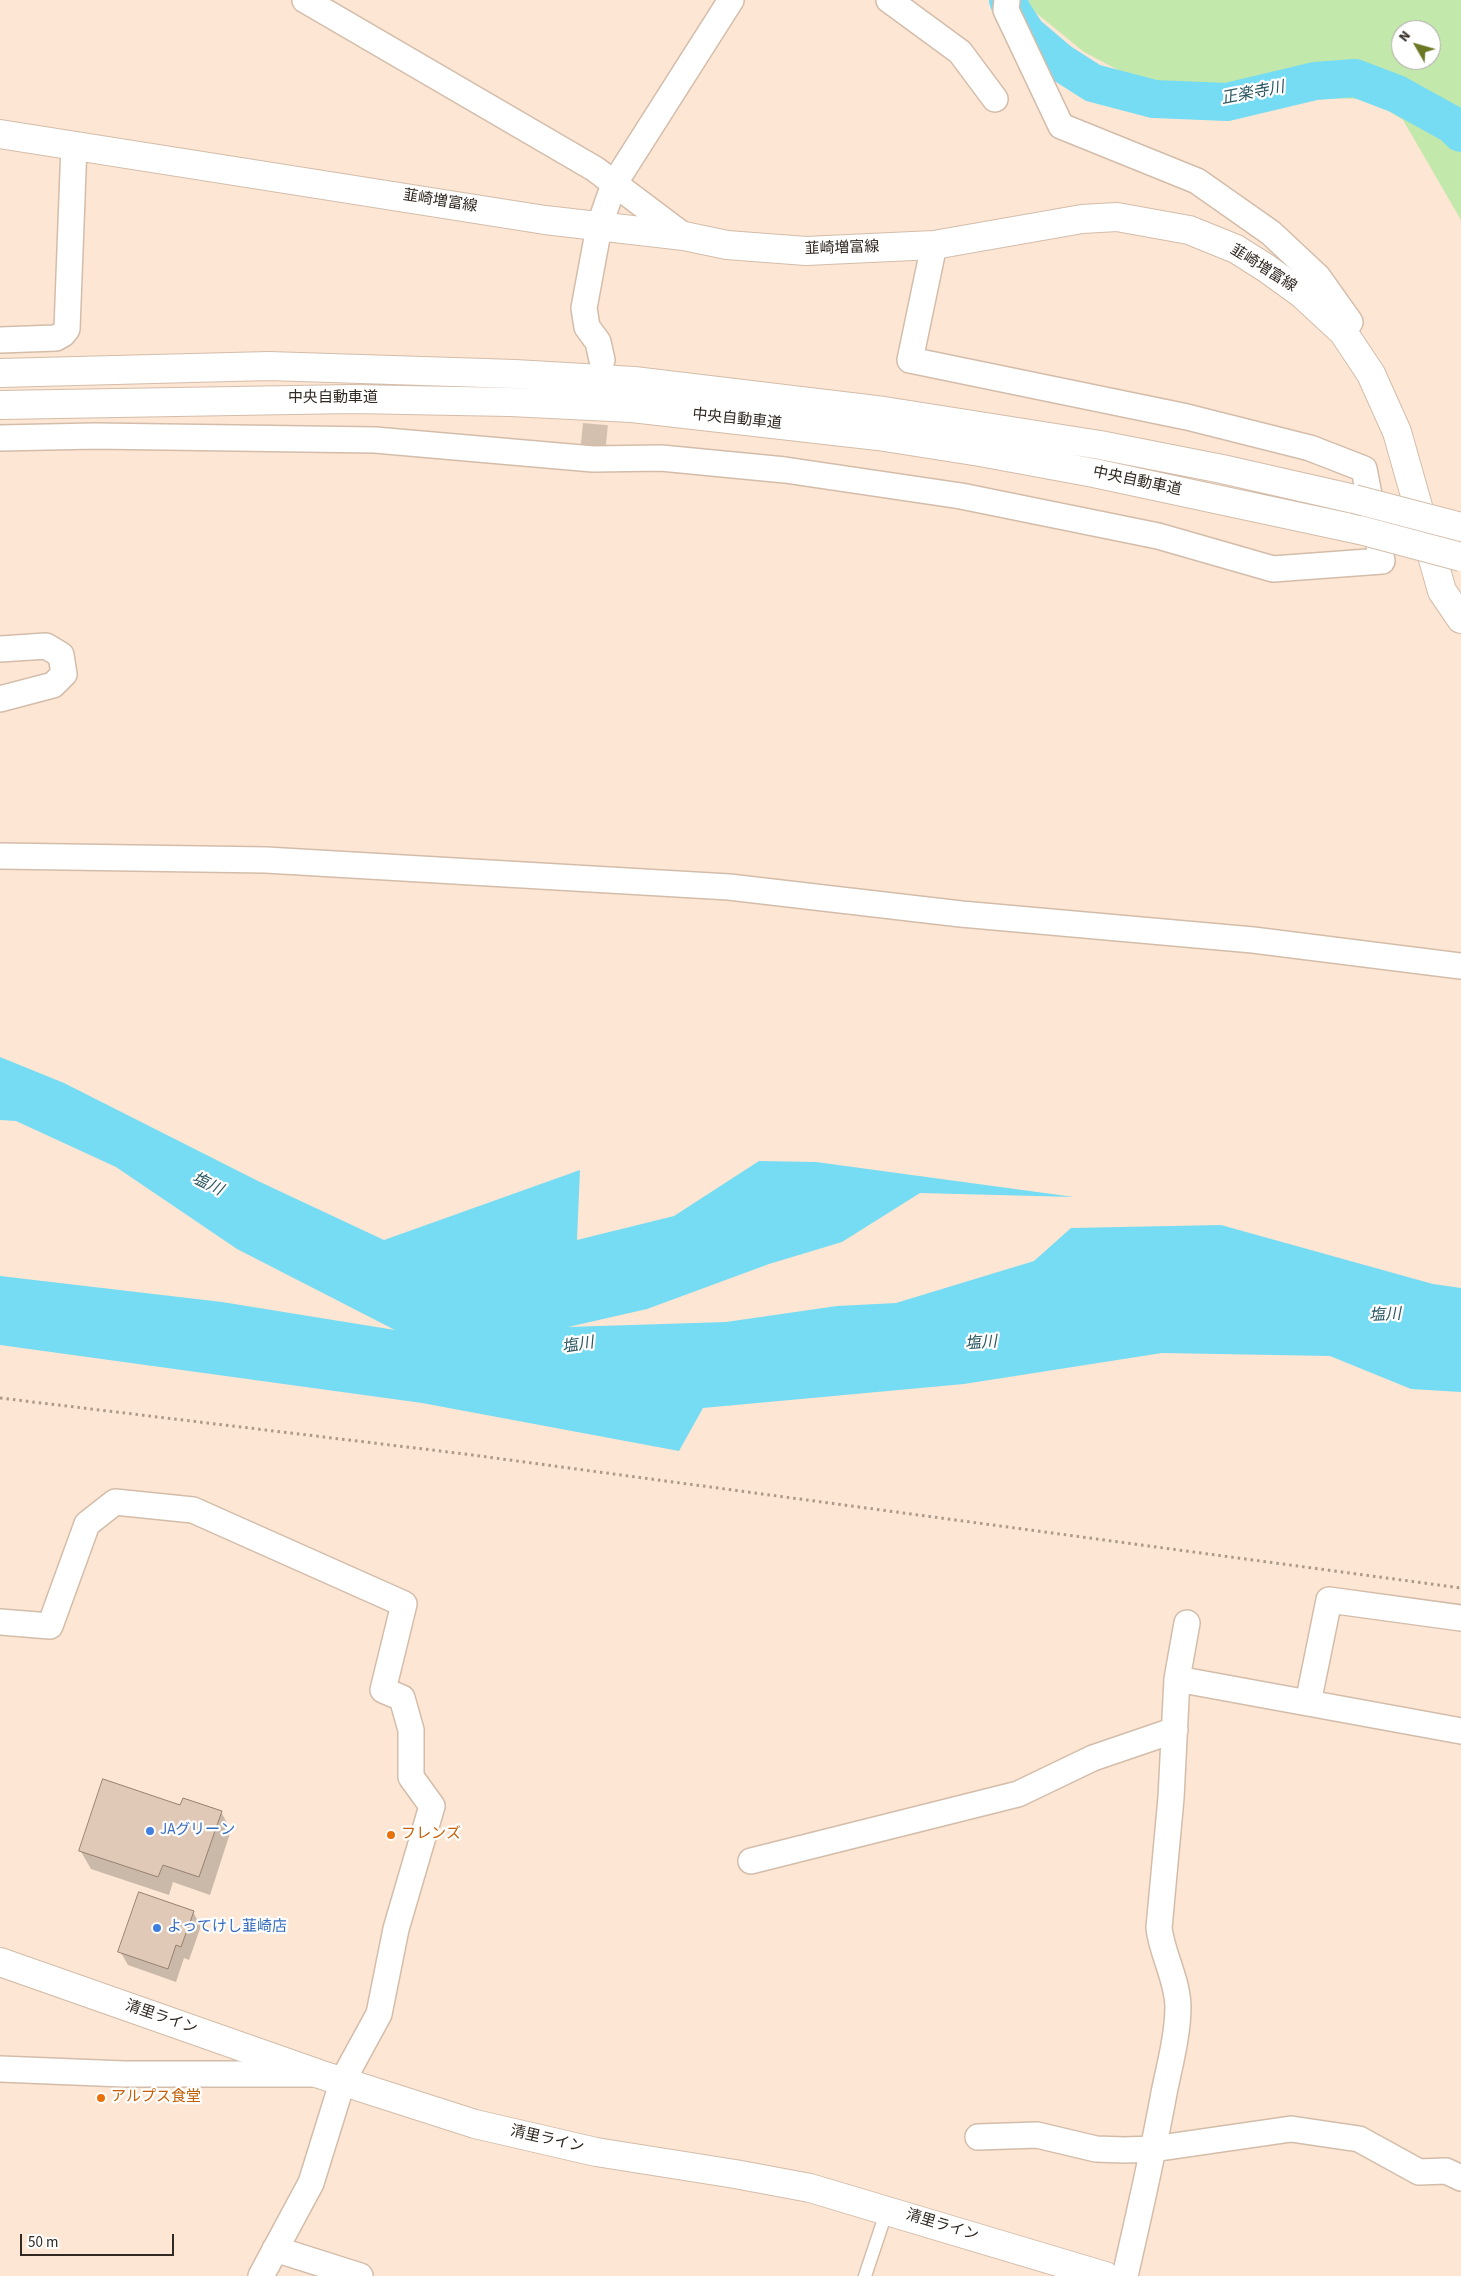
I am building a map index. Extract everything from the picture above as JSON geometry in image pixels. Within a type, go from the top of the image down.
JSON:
[{"type":"main road","name":"韮崎増富線","points":[[0,134],[599,228],[684,236],[727,245],[806,251],[934,245],[1082,219],[1117,217],[1189,230],[1236,249],[1266,268],[1302,294],[1343,332],[1372,374],[1396,432],[1442,591],[1461,619]]},
{"type":"main road","name":"中央自動車道","points":[[0,373],[269,366],[505,373],[634,382],[884,411],[1100,445],[1222,469],[1354,499],[1461,527]]},
{"type":"main road","name":"中央自動車道","points":[[0,405],[352,398],[510,402],[632,408],[878,436],[980,452],[1104,475],[1360,530],[1461,557]]},
{"type":"main road","name":"清里ライン","points":[[0,1962],[331,2077],[494,2128],[596,2152],[810,2188],[1105,2276]]},
{"type":"street","points":[[305,0],[595,169],[684,236]]},
{"type":"street","points":[[602,360],[598,342],[587,327],[584,308],[599,228],[614,184],[730,0]]},
{"type":"street","points":[[889,0],[960,52],[995,99]]},
{"type":"street","points":[[1007,0],[1006,10],[1061,126],[1197,181],[1271,233],[1318,277],[1350,322],[1343,332]]},
{"type":"street","points":[[0,340],[56,338],[67,329],[74,145]]},
{"type":"street","points":[[0,438],[95,436],[375,440],[661,458],[785,470],[961,496],[1158,536],[1273,569],[1382,561],[1364,469],[1310,448],[1186,418],[910,360],[934,245]]},
{"type":"street","points":[[0,649],[46,646],[61,655],[64,674],[53,685],[0,699]]},
{"type":"street","points":[[0,856],[266,860],[728,887],[961,914],[1253,940],[1461,966]]},
{"type":"street","points":[[0,1622],[50,1626],[87,1524],[115,1502],[193,1510],[404,1604],[383,1690],[402,1698],[411,1730],[411,1777],[432,1806],[396,1929],[379,2014],[331,2077],[311,2183],[261,2276]]},
{"type":"street","points":[[1308,1703],[1329,1600],[1461,1618]]},
{"type":"street","points":[[1125,2276],[1154,2149],[1173,2049],[1178,2006],[1174,1981],[1161,1943],[1159,1928],[1171,1798],[1177,1679],[1186,1623]]},
{"type":"street","points":[[1177,1679],[1461,1731]]},
{"type":"street","points":[[751,1861],[1018,1794],[1093,1758],[1175,1730]]},
{"type":"street","points":[[0,2069],[124,2074],[331,2077]]},
{"type":"street","points":[[978,2137],[1037,2134],[1096,2149],[1154,2149],[1292,2130],[1359,2139],[1419,2172],[1446,2171],[1461,2178]]},
{"type":"street","points":[[276,2248],[360,2276]]},
{"type":"lane","points":[[865,2276],[887,2210]]},
{"type":"path","points":[[0,1398],[465,1454],[1461,1588]]},
{"type":"green space","points":[[1029,0],[1461,0],[1461,220],[1403,120],[1369,99],[1317,98],[1276,104],[1160,85],[1120,71],[1084,52],[1030,8]]},
{"type":"water","name":"塩川","points":[[0,1057],[64,1083],[258,1181],[384,1240],[580,1170],[577,1240],[674,1216],[759,1161],[816,1162],[1074,1197],[920,1193],[842,1242],[769,1264],[647,1309],[568,1327],[726,1322],[837,1306],[896,1303],[1034,1261],[1071,1228],[1221,1225],[1433,1284],[1461,1288],[1461,1392],[1411,1389],[1330,1356],[1162,1353],[964,1384],[703,1408],[679,1451],[422,1403],[0,1345],[0,1276],[222,1302],[395,1330],[237,1249],[116,1167],[16,1121],[0,1120]]},
{"type":"building","name":"JAグリーン","points":[[103,1779],[180,1805],[183,1798],[222,1811],[199,1877],[163,1865],[158,1877],[79,1851]]},
{"type":"building","name":"よってけし韮崎店","points":[[139,1892],[194,1911],[181,1947],[176,1945],[168,1969],[118,1952]]},
{"type":"waterway","name":"正楽寺川","points":[[1008,0],[1013,13],[1027,34],[1060,62],[1093,83],[1154,99],[1227,102],[1315,81],[1355,78],[1397,94],[1453,125],[1461,133]]},
{"type":"tunnel","points":[[593,449],[599,387]]},
{"type":"place","name":"JAグリーン","points":[[150,1831]]},
{"type":"place","name":"フレンズ","points":[[391,1835]]},
{"type":"place","name":"よってけし韮崎店","points":[[157,1928]]},
{"type":"place","name":"アルプス食堂","points":[[101,2098]]}]
